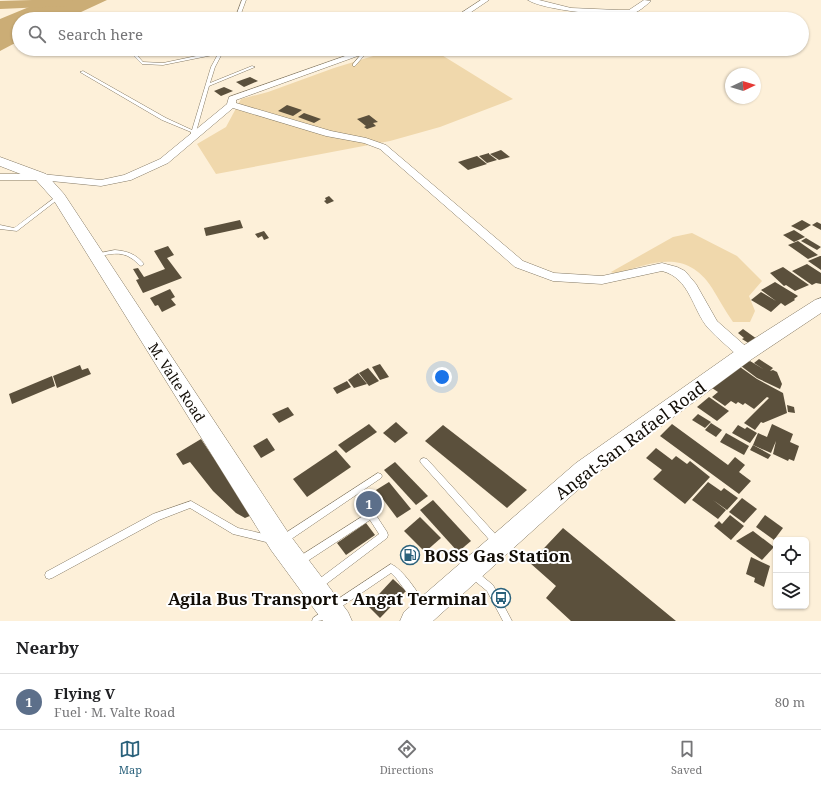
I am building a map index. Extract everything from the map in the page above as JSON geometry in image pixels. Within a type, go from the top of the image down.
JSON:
[{"type":"main road","name":"M. Valte Road","points":[[2,167],[40,177],[59,197],[280,542],[314,588],[329,617]]},
{"type":"main road","name":"Angat-San Rafael Road","points":[[419,616],[584,470],[745,354],[818,310]]},
{"type":"street","points":[[467,12],[486,0]]},
{"type":"street","points":[[531,0],[571,10],[618,12],[630,12],[637,9],[641,4],[647,1]]},
{"type":"street","points":[[232,105],[232,99],[352,56]]},
{"type":"street","points":[[40,177],[100,183],[127,178],[164,161],[193,135],[232,105]]},
{"type":"street","points":[[232,105],[329,134],[366,141],[383,147],[519,264],[553,277],[602,280],[662,268],[672,268],[680,272],[694,288],[709,321],[745,354]]},
{"type":"lane","points":[[240,12],[244,0]]},
{"type":"lane","points":[[136,56],[142,63],[155,65],[195,56]]},
{"type":"lane","points":[[82,72],[193,135],[213,67],[219,56]]},
{"type":"lane","points":[[354,65],[363,56]]},
{"type":"lane","points":[[208,86],[253,67]]},
{"type":"lane","points":[[0,227],[15,230],[59,197]]},
{"type":"lane","points":[[95,255],[108,252],[125,253],[133,255],[141,264]]},
{"type":"lane","points":[[424,461],[499,545]]},
{"type":"lane","points":[[49,575],[156,517],[190,504],[236,531],[280,542],[378,476]]},
{"type":"lane","points":[[296,563],[371,515],[384,535],[314,588]]},
{"type":"lane","points":[[329,617],[391,568],[399,574],[419,616]]},
{"type":"lane","points":[[470,572],[490,588],[508,621]]},
{"type":"shaded area","points":[[46,0],[107,0],[81,12],[17,12]]},
{"type":"shaded area","points":[[12,14],[12,45],[0,51],[0,19]]},
{"type":"shaded area","points":[[373,56],[443,56],[513,99],[440,127],[390,141],[216,174],[197,144],[226,127],[241,99],[268,92],[334,68]]},
{"type":"shaded area","points":[[692,233],[737,256],[762,281],[749,296],[755,311],[750,322],[733,322],[702,275],[691,267],[680,263],[655,263],[616,274],[611,272],[673,237]]},
{"type":"building","points":[[250,77],[258,81],[244,87],[236,82]]},
{"type":"building","points":[[224,87],[233,91],[221,96],[214,91]]},
{"type":"building","points":[[287,105],[302,110],[293,116],[278,111]]},
{"type":"building","points":[[304,113],[321,119],[314,123],[298,117]]},
{"type":"building","points":[[369,115],[378,122],[373,123],[376,126],[367,129],[364,127],[366,126],[357,119]]},
{"type":"building","points":[[501,150],[510,157],[499,160],[490,154]]},
{"type":"building","points":[[489,153],[497,160],[487,163],[479,156]]},
{"type":"building","points":[[477,156],[487,164],[468,170],[458,162]]},
{"type":"building","points":[[329,196],[334,201],[327,204],[324,201],[326,200],[325,198]]},
{"type":"building","points":[[240,220],[243,228],[206,236],[204,228]]},
{"type":"building","points":[[802,220],[811,225],[801,231],[791,226]]},
{"type":"building","points":[[817,222],[821,224],[821,230],[812,225]]},
{"type":"building","points":[[794,230],[805,237],[794,242],[783,235]]},
{"type":"building","points":[[264,231],[269,238],[264,240],[262,236],[258,238],[255,234]]},
{"type":"building","points":[[806,238],[821,247],[817,250],[801,241]]},
{"type":"building","points":[[798,241],[818,255],[808,259],[788,245]]},
{"type":"building","points":[[168,246],[174,255],[167,258],[182,278],[143,293],[136,280],[139,279],[133,269],[138,268],[144,277],[165,269],[154,251]]},
{"type":"building","points":[[821,256],[821,270],[808,261]]},
{"type":"building","points":[[807,264],[821,273],[821,284],[816,283],[812,285],[792,271]]},
{"type":"building","points":[[783,267],[809,285],[795,291],[786,285],[784,286],[770,273]]},
{"type":"building","points":[[775,282],[798,296],[794,299],[795,300],[785,306],[781,303],[771,312],[751,300],[761,292],[776,301],[761,290]]},
{"type":"building","points":[[170,289],[175,297],[171,299],[176,305],[162,312],[158,305],[155,306],[150,298]]},
{"type":"building","points":[[743,329],[757,339],[750,344],[742,339],[744,338],[738,333]]},
{"type":"building","points":[[759,359],[773,368],[770,371],[773,370],[777,372],[782,384],[780,389],[757,378],[741,366],[750,361],[768,372],[754,363]]},
{"type":"building","points":[[380,364],[389,377],[380,380],[372,367]]},
{"type":"building","points":[[80,365],[82,370],[88,368],[91,374],[57,388],[53,376]]},
{"type":"building","points":[[740,367],[757,379],[783,393],[787,413],[763,423],[761,422],[755,430],[744,423],[769,398],[767,397],[754,409],[745,403],[743,405],[738,402],[736,404],[731,401],[725,406],[712,397],[718,392],[712,388]]},
{"type":"building","points":[[368,368],[379,381],[369,386],[359,373]]},
{"type":"building","points":[[358,373],[367,384],[354,388],[348,380]]},
{"type":"building","points":[[52,376],[55,386],[12,404],[9,394]]},
{"type":"building","points":[[347,381],[351,387],[337,394],[333,388]]},
{"type":"building","points":[[709,397],[729,411],[717,421],[697,407]]},
{"type":"building","points":[[787,405],[794,407],[795,413],[788,412]]},
{"type":"building","points":[[288,407],[294,415],[279,423],[272,414]]},
{"type":"building","points":[[698,414],[711,422],[705,428],[692,420]]},
{"type":"building","points":[[396,422],[408,433],[395,443],[383,433]]},
{"type":"building","points":[[711,423],[722,430],[716,437],[705,430]]},
{"type":"building","points":[[369,424],[377,432],[346,453],[338,445]]},
{"type":"building","points":[[672,424],[728,465],[735,457],[745,465],[739,472],[751,481],[739,494],[660,436]]},
{"type":"building","points":[[772,424],[793,434],[790,442],[799,446],[794,461],[789,459],[788,461],[773,454],[776,441],[771,453],[753,445],[758,433],[767,437]]},
{"type":"building","points":[[443,425],[527,490],[507,508],[425,441]]},
{"type":"building","points":[[738,425],[745,429],[747,427],[757,433],[750,443],[732,433]]},
{"type":"building","points":[[726,433],[749,446],[744,455],[720,442]]},
{"type":"building","points":[[267,438],[275,450],[261,458],[253,446]]},
{"type":"building","points":[[201,439],[252,515],[245,518],[236,513],[213,491],[190,462],[183,465],[176,454]]},
{"type":"building","points":[[753,445],[771,455],[768,459],[750,450]]},
{"type":"building","points":[[656,448],[672,460],[676,456],[687,464],[690,461],[710,477],[685,504],[653,479],[662,470],[646,458]]},
{"type":"building","points":[[336,450],[351,467],[307,497],[293,479]]},
{"type":"building","points":[[395,462],[428,496],[416,505],[384,470]]},
{"type":"building","points":[[389,482],[411,509],[397,518],[376,490]]},
{"type":"building","points":[[708,482],[721,491],[724,488],[738,498],[727,510],[713,500],[726,510],[718,519],[692,500]]},
{"type":"building","points":[[742,498],[757,509],[744,523],[729,512]]},
{"type":"building","points":[[433,500],[471,541],[458,552],[420,510]]},
{"type":"building","points":[[730,515],[744,526],[731,540],[714,526],[719,521],[722,524]]},
{"type":"building","points":[[765,515],[783,528],[776,537],[773,537],[773,539],[756,527]]},
{"type":"building","points":[[420,517],[441,538],[425,552],[404,531]]},
{"type":"building","points":[[366,523],[375,535],[346,555],[337,543]]},
{"type":"building","points":[[563,528],[676,621],[571,621],[546,598],[556,586],[530,563]]},
{"type":"building","points":[[753,531],[773,546],[773,548],[762,560],[736,541]]},
{"type":"building","points":[[751,557],[770,566],[764,587],[754,582],[755,578],[746,574]]},
{"type":"building","points":[[393,579],[406,591],[380,618],[368,606]]},
{"type":"waterway","points":[[0,5],[67,2]]},
{"type":"place","name":"Flying V","points":[[369,504]]},
{"type":"place","name":"BOSS Gas Station","points":[[410,555]]},
{"type":"place","name":"Agila Bus Transport - Angat Terminal","points":[[501,598]]}]
